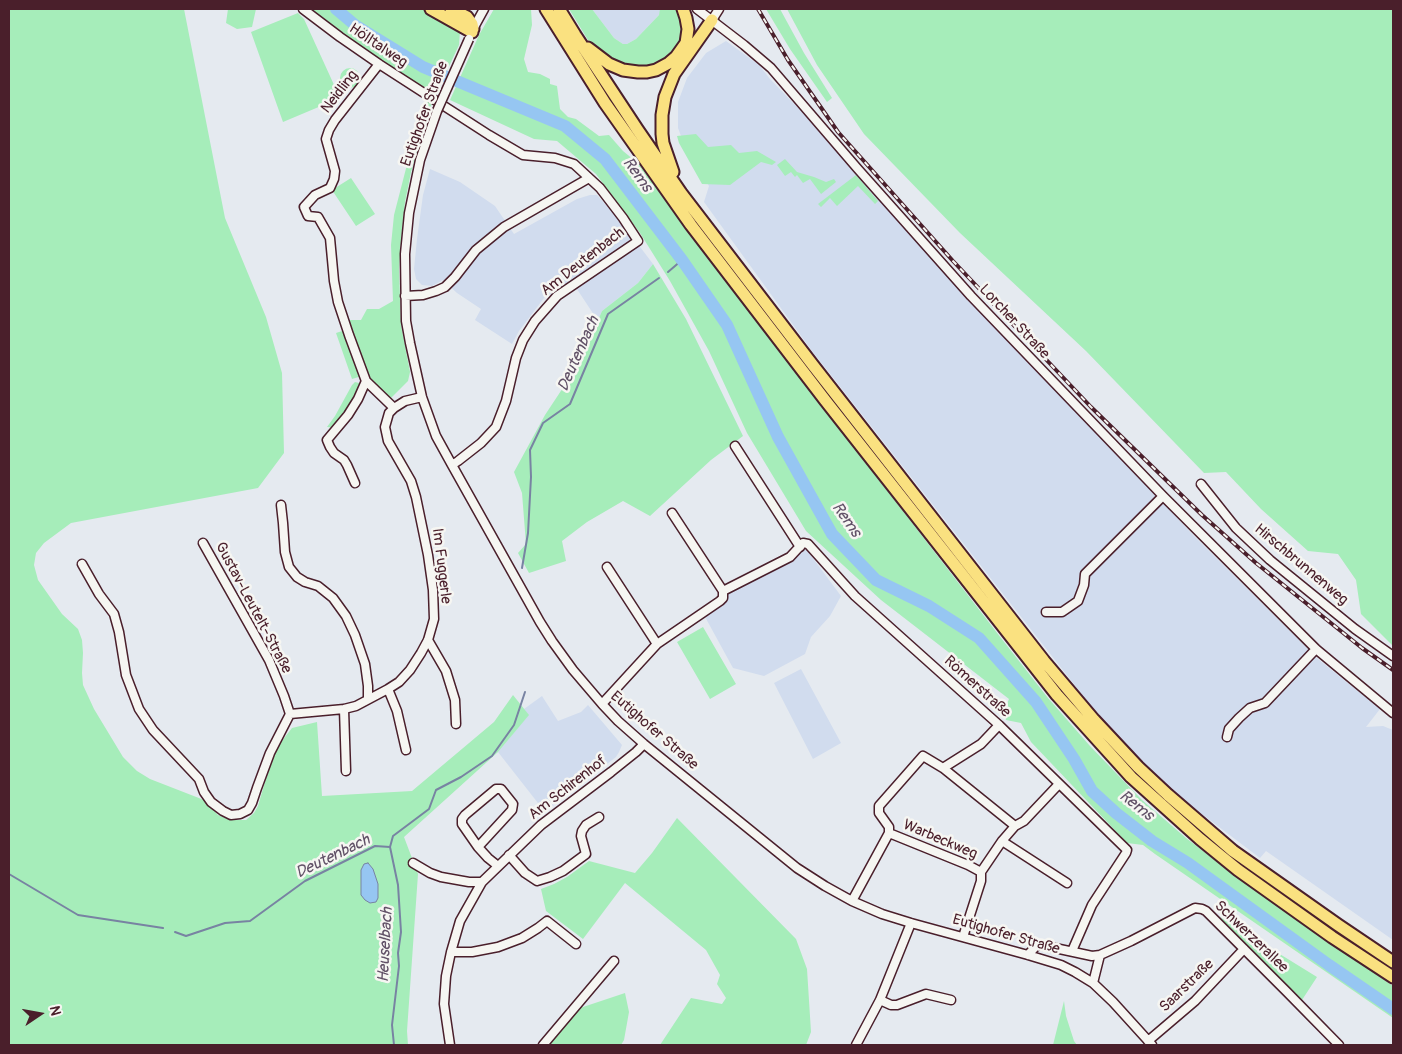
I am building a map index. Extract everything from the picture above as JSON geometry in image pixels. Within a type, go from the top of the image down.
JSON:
[{"type":"highway","points":[[431,9],[471,34]]},
{"type":"highway","points":[[456,11],[476,9]]},
{"type":"highway","points":[[546,9],[620,124],[692,225],[831,408],[1057,695],[1131,777],[1200,839],[1246,876],[1332,937],[1393,977]]},
{"type":"highway","points":[[559,9],[682,194],[1038,653],[1116,745],[1168,795],[1233,851],[1393,962]]},
{"type":"highway","points":[[683,9],[688,29],[686,42]]},
{"type":"highway","points":[[456,11],[470,20],[471,34]]},
{"type":"highway","points":[[575,35],[609,64],[623,70],[647,72],[656,70],[668,63],[702,24],[712,20]]},
{"type":"highway","points":[[682,194],[663,143],[661,126],[663,106],[674,74],[712,20]]},
{"type":"street","name":"Hölltalweg","points":[[303,9],[379,64],[416,86],[463,118]]},
{"type":"street","name":"Eutighofer Straße","points":[[484,9],[437,112],[420,160],[409,213],[405,254],[406,321],[422,397],[436,436],[552,641],[573,670],[622,724],[797,868],[825,886],[882,914],[1061,965],[1092,983],[1113,1002],[1150,1043]]},
{"type":"street","name":"Lorcher Straße","points":[[697,9],[771,68],[856,168],[971,296],[1163,496],[1316,650],[1393,713]]},
{"type":"street","points":[[712,20],[719,9]]},
{"type":"street","name":"Neidling","points":[[366,381],[338,302],[330,238],[318,217],[308,216],[304,206],[315,195],[330,188],[335,171],[326,139],[329,130],[379,64]]},
{"type":"street","name":"Am Deutenbach","points":[[452,465],[481,443],[496,427],[506,401],[516,358],[523,340],[535,321],[557,296],[638,240],[600,188],[574,164],[564,160],[523,155],[463,118]]},
{"type":"street","points":[[405,296],[429,293],[445,286],[476,250],[504,227],[589,178]]},
{"type":"street","points":[[355,484],[344,460],[334,453],[327,440],[348,415],[366,381],[394,408],[422,397]]},
{"type":"street","name":"Im Fuggerle","points":[[290,714],[344,709],[356,706],[388,690],[410,670],[428,640],[434,619],[433,590],[428,555],[419,509],[411,481],[388,441],[386,434],[386,420],[394,408]]},
{"type":"street","name":"Römerstraße","points":[[735,446],[803,545],[808,544],[855,596],[999,725],[1127,850],[1092,905],[1072,951]]},
{"type":"street","name":"Hirschbrunnenweg","points":[[1201,484],[1236,528],[1270,560],[1355,629],[1393,656]]},
{"type":"street","points":[[1046,612],[1062,612],[1078,601],[1084,585],[1085,574],[1163,496]]},
{"type":"street","points":[[281,505],[285,552],[289,566],[297,577],[318,586],[333,598],[346,616],[365,664],[368,699]]},
{"type":"street","points":[[602,704],[657,644],[723,598],[722,592],[672,513]]},
{"type":"street","name":"Gustav-Leutelt-Straße","points":[[202,543],[269,660],[290,714]]},
{"type":"street","points":[[722,592],[790,557],[803,545]]},
{"type":"street","points":[[82,564],[99,594],[114,614],[126,675],[139,709],[153,730],[199,779],[204,792],[211,802],[222,811],[230,814],[240,814],[248,810],[270,754],[290,714]]},
{"type":"street","points":[[607,567],[657,644]]},
{"type":"street","points":[[428,640],[446,671],[455,700],[456,724]]},
{"type":"street","points":[[1227,737],[1229,729],[1239,718],[1250,708],[1265,703],[1316,650]]},
{"type":"street","points":[[388,690],[397,711],[406,750]]},
{"type":"street","points":[[344,709],[346,771]]},
{"type":"street","points":[[943,768],[982,744],[999,725]]},
{"type":"street","name":"Am Schirenhof","points":[[450,1045],[444,1004],[446,976],[460,921],[482,882],[541,825],[611,772],[644,744]]},
{"type":"street","points":[[852,900],[889,834],[889,827],[879,813],[879,806],[924,756],[943,768],[1015,826]]},
{"type":"street","points":[[963,938],[981,881],[981,872],[1002,841],[1015,826],[1024,821],[1059,784]]},
{"type":"street","points":[[478,847],[512,810],[513,804],[500,789],[496,788],[462,819],[462,824],[478,847],[498,866]]},
{"type":"street","points":[[509,855],[525,873],[537,881],[550,877],[586,854],[582,844],[582,830],[586,825],[599,817]]},
{"type":"street","name":"Warbeckweg","points":[[889,834],[968,865],[981,872]]},
{"type":"street","points":[[1002,841],[1067,882]]},
{"type":"street","points":[[413,863],[430,873],[442,877],[469,882],[482,882]]},
{"type":"street","name":"Schwerzerallee","points":[[1100,955],[1131,942],[1195,908],[1202,908],[1338,1045]]},
{"type":"street","points":[[451,952],[472,952],[498,947],[522,938],[547,921],[576,944]]},
{"type":"street","points":[[856,1045],[880,1000],[911,923]]},
{"type":"street","points":[[1028,955],[1036,946],[1042,945],[1092,956],[1100,955],[1092,983]]},
{"type":"street","name":"Saarstraße","points":[[1150,1043],[1244,949]]},
{"type":"street","points":[[543,1045],[614,961]]},
{"type":"street","points":[[880,1000],[897,1005],[926,994],[951,1000]]},
{"type":"shaded area","points":[[592,9],[661,10],[659,15],[636,39],[623,44],[614,38]]},
{"type":"shaded area","points":[[726,41],[759,65],[919,245],[1194,536],[1318,659],[1380,709],[1366,727],[1383,726],[1393,730],[1393,940],[1266,851],[1260,858],[1186,802],[1129,749],[1088,702],[812,351],[704,202],[709,186],[687,152],[678,128],[678,102],[687,78],[706,53]]},
{"type":"shaded area","points":[[430,169],[460,182],[495,206],[514,234],[577,199],[597,195],[622,223],[653,264],[638,283],[602,311],[598,321],[571,280],[544,298],[519,331],[512,344],[475,320],[481,309],[457,293],[443,280],[432,286],[422,285],[416,279],[414,269],[417,239],[423,195]]},
{"type":"shaded area","points":[[806,549],[841,596],[830,616],[811,637],[805,654],[764,676],[733,668],[704,615],[730,588]]},
{"type":"shaded area","points":[[801,669],[841,743],[813,759],[774,683]]},
{"type":"shaded area","points":[[542,696],[558,721],[581,712],[588,705],[622,745],[616,757],[545,812],[498,752],[528,715],[524,709]]},
{"type":"green space","points":[[9,9],[184,9],[225,218],[266,317],[282,373],[284,453],[258,488],[71,523],[44,543],[36,553],[34,565],[38,580],[62,614],[78,629],[82,640],[83,685],[94,709],[123,757],[137,771],[150,779],[204,800],[218,815],[230,820],[246,820],[254,813],[258,806],[274,751],[292,728],[317,722],[322,796],[412,791],[494,722],[513,695],[529,715],[498,752],[404,837],[418,874],[407,1031],[408,1045],[9,1045]]},
{"type":"green space","points":[[228,9],[256,9],[252,27],[237,29],[226,23]]},
{"type":"green space","points":[[308,9],[427,9],[460,31],[459,45],[436,94],[375,58]]},
{"type":"green space","points":[[494,9],[531,9],[532,25],[524,59],[528,72],[540,74],[550,79],[550,84],[557,86],[560,109],[568,117],[576,119],[599,136],[609,135],[623,151],[639,164],[695,242],[1001,638],[1048,698],[1090,746],[1142,800],[1186,838],[1246,884],[1393,986],[1393,1018],[1143,845],[1127,843],[1031,742],[1021,723],[1006,720],[1003,713],[1009,699],[881,600],[806,531],[747,433],[709,351],[670,281],[640,233],[596,174],[557,141],[534,139],[450,100],[479,35]]},
{"type":"green space","points":[[569,9],[592,9],[614,38],[623,44],[627,44],[636,39],[659,15],[660,9],[676,9],[680,15],[683,27],[681,41],[668,57],[650,67],[635,68],[620,64],[604,55],[588,40]]},
{"type":"green space","points":[[766,9],[780,9],[832,98],[827,102],[790,49]]},
{"type":"green space","points":[[787,9],[1393,9],[1393,646],[1361,614],[1356,580],[1338,554],[1308,551],[1261,509],[1226,472],[1204,473],[1086,351],[960,233],[864,134],[817,65]]},
{"type":"green space","points":[[298,13],[304,19],[340,98],[283,122],[251,32]]},
{"type":"green space","points":[[350,68],[357,71],[360,78],[357,85],[350,88],[343,85],[340,78],[343,71]]},
{"type":"green space","points":[[433,100],[411,172],[405,202],[401,239],[399,269],[401,325],[410,372],[408,381],[391,398],[375,388],[367,377],[346,320],[361,320],[367,309],[379,309],[393,301],[391,245],[394,215],[410,153],[411,136],[418,113],[427,101]]},
{"type":"green space","points":[[696,134],[708,147],[731,145],[739,153],[757,151],[776,162],[772,165],[761,162],[730,185],[702,184],[677,136]]},
{"type":"green space","points":[[785,159],[797,172],[826,182],[834,179],[836,182],[821,194],[810,179],[803,183],[797,175],[795,177],[791,172],[785,176],[777,165]]},
{"type":"green space","points":[[856,175],[878,201],[875,204],[858,186],[837,206],[830,198],[821,207],[818,204]]},
{"type":"green space","points":[[351,178],[375,214],[356,226],[332,190]]},
{"type":"green space","points":[[653,264],[686,319],[743,436],[711,460],[650,516],[623,501],[587,522],[562,541],[566,561],[529,573],[518,553],[526,544],[522,493],[514,472],[545,415],[580,362],[602,311],[638,283]]},
{"type":"green space","points":[[345,330],[362,376],[352,379],[336,333]]},
{"type":"green space","points":[[355,382],[363,384],[354,401],[336,428],[327,427],[335,416]]},
{"type":"green space","points":[[703,627],[736,684],[710,699],[677,642]]},
{"type":"green space","points":[[677,818],[796,939],[807,969],[811,1032],[806,1045],[660,1045],[691,998],[722,1004],[726,998],[717,984],[720,975],[706,950],[625,883],[583,939],[546,911],[541,889],[567,877],[589,861],[635,873]]},
{"type":"green space","points":[[1210,911],[1317,977],[1302,1000]]},
{"type":"green space","points":[[625,993],[629,1012],[624,1040],[621,1045],[547,1045],[577,1009]]},
{"type":"green space","points":[[1064,1001],[1066,1016],[1077,1045],[1053,1045]]},
{"type":"water","points":[[368,863],[373,869],[378,884],[378,898],[376,902],[370,903],[361,895],[361,870],[364,864]]},
{"type":"waterway","name":"Rems","points":[[336,9],[355,25],[423,67],[565,126],[605,159],[682,260],[727,325],[778,437],[832,534],[876,580],[929,606],[979,638],[1036,702],[1074,759],[1092,791],[1116,813],[1152,841],[1188,863],[1393,1009]]},
{"type":"waterway","name":"Deutenbach","points":[[668,272],[682,260]]},
{"type":"waterway","name":"Deutenbach","points":[[522,568],[528,533],[531,477],[530,450],[543,423],[570,404],[608,314],[659,278]]},
{"type":"waterway","name":"Deutenbach","points":[[175,932],[186,936],[225,923],[250,921],[305,881],[375,846],[390,847],[393,836],[429,809],[436,790],[461,777],[492,756],[514,725],[525,692]]},
{"type":"waterway","name":"Heuselbach","points":[[390,847],[398,885],[401,932],[392,1025],[394,1045]]},
{"type":"waterway","name":"Deutenbach","points":[[9,874],[78,915],[163,928]]},
{"type":"railway","points":[[758,9],[788,60],[838,132],[953,261],[1091,407],[1202,515],[1256,563],[1362,648],[1393,670]]}]
